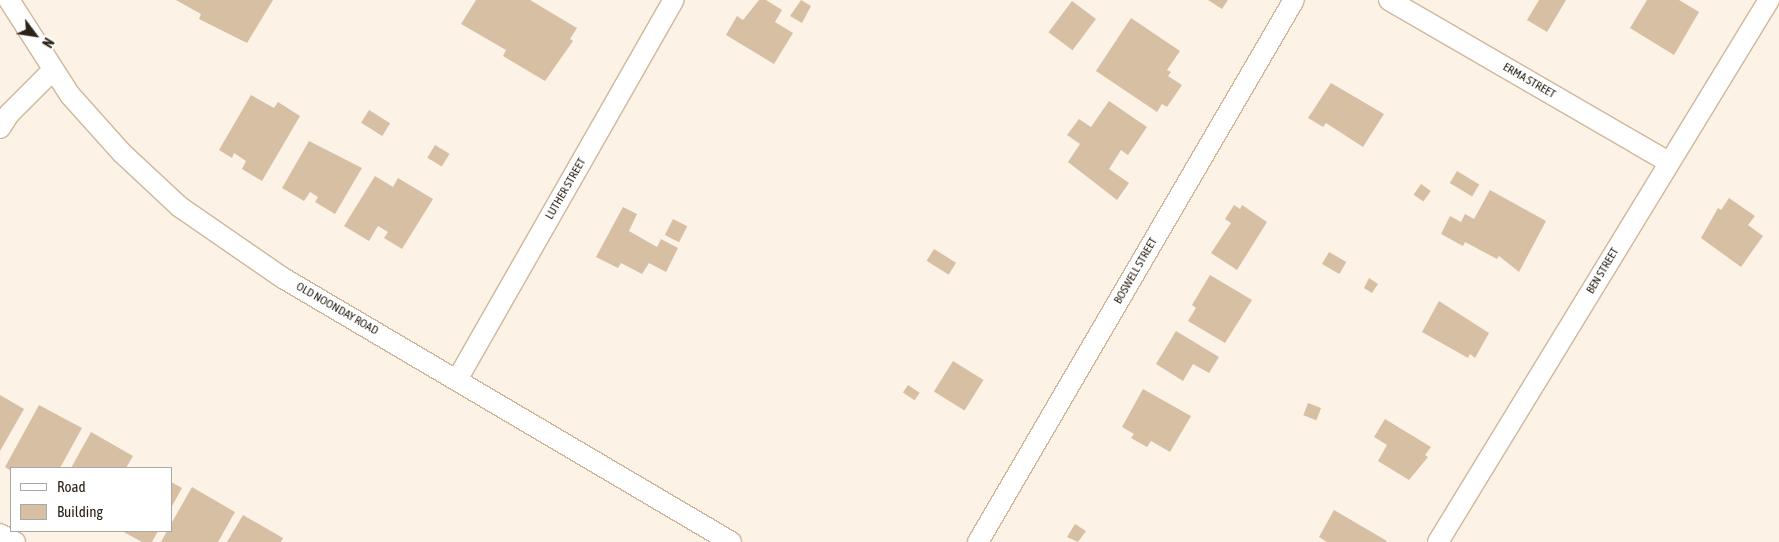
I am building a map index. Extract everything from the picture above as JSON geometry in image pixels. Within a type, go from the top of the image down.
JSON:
[{"type":"street","name":"OLD NOONDAY ROAD","points":[[9,0],[52,71],[116,146],[180,207],[284,278],[458,378],[731,542]]},
{"type":"street","name":"LUTHER STREET","points":[[458,378],[674,0]]},
{"type":"street","name":"BOSWELL STREET","points":[[978,542],[1294,0]]},
{"type":"street","name":"ERMA STREET","points":[[1389,0],[1669,162]]},
{"type":"street","name":"BEN STREET","points":[[1438,542],[1769,0]]},
{"type":"street","points":[[0,128],[9,114],[52,71]]},
{"type":"street","points":[[0,534],[15,542]]},
{"type":"building","points":[[176,0],[273,0],[247,43],[199,19],[201,14]]},
{"type":"building","points":[[476,0],[530,0],[577,28],[570,39],[573,41],[545,81],[503,56],[506,50],[461,24]]},
{"type":"building","points":[[759,0],[766,0],[782,10],[775,22],[793,33],[774,64],[726,35],[737,16],[743,20]]},
{"type":"building","points":[[801,0],[811,6],[802,23],[790,16]]},
{"type":"building","points":[[1208,0],[1228,0],[1222,9]]},
{"type":"building","points":[[1539,0],[1566,0],[1547,32],[1527,20]]},
{"type":"building","points":[[1647,0],[1679,0],[1699,12],[1674,55],[1630,28]]},
{"type":"building","points":[[1072,1],[1096,19],[1072,50],[1049,32]]},
{"type":"building","points":[[1131,18],[1180,51],[1167,70],[1171,72],[1168,76],[1182,85],[1167,107],[1162,104],[1157,112],[1096,71]]},
{"type":"building","points":[[1331,83],[1384,114],[1363,147],[1326,123],[1323,127],[1308,118]]},
{"type":"building","points":[[251,95],[274,108],[278,102],[300,116],[262,181],[242,169],[246,161],[234,153],[232,158],[219,150]]},
{"type":"building","points":[[1109,101],[1147,127],[1128,155],[1121,150],[1109,169],[1129,183],[1117,200],[1068,162],[1080,144],[1067,135],[1079,119],[1091,127]]},
{"type":"building","points":[[369,110],[390,123],[382,136],[361,123]]},
{"type":"building","points":[[309,141],[362,168],[335,214],[315,202],[318,197],[310,192],[304,201],[282,188]]},
{"type":"building","points":[[435,145],[450,154],[442,167],[427,158]]},
{"type":"building","points":[[1457,171],[1479,184],[1472,196],[1450,183]]},
{"type":"building","points":[[375,176],[393,187],[398,178],[433,199],[402,249],[384,238],[388,232],[378,226],[369,241],[344,226]]},
{"type":"building","points":[[1421,184],[1431,191],[1423,202],[1414,195]]},
{"type":"building","points":[[1490,190],[1546,221],[1519,272],[1499,256],[1497,259],[1465,242],[1463,246],[1441,234],[1450,216],[1461,222],[1465,214],[1474,219]]},
{"type":"building","points":[[1729,198],[1755,216],[1748,225],[1763,236],[1741,267],[1701,238],[1718,208],[1721,210]]},
{"type":"building","points":[[1234,205],[1240,209],[1242,205],[1267,222],[1237,270],[1211,253],[1231,223],[1225,219]]},
{"type":"building","points":[[623,207],[637,214],[629,231],[657,247],[661,239],[678,248],[666,272],[649,263],[642,274],[621,263],[618,268],[596,257]]},
{"type":"building","points":[[673,219],[687,226],[679,242],[665,235]]},
{"type":"building","points":[[934,249],[956,263],[949,275],[927,261]]},
{"type":"building","points":[[1329,252],[1346,262],[1339,274],[1322,264]]},
{"type":"building","points":[[1210,275],[1252,300],[1225,343],[1188,321],[1196,308],[1192,305]]},
{"type":"building","points":[[1369,278],[1378,284],[1372,293],[1364,288]]},
{"type":"building","points":[[1439,301],[1489,333],[1475,358],[1470,354],[1468,358],[1422,332]]},
{"type":"building","points":[[1176,331],[1219,357],[1209,373],[1193,364],[1183,381],[1156,364]]},
{"type":"building","points":[[953,361],[984,380],[964,411],[934,392]]},
{"type":"building","points":[[908,385],[920,393],[915,400],[903,392]]},
{"type":"building","points":[[1143,389],[1191,416],[1170,452],[1151,441],[1147,447],[1131,438],[1134,434],[1122,427]]},
{"type":"building","points":[[0,395],[24,409],[0,451]]},
{"type":"building","points":[[1308,403],[1321,408],[1316,420],[1303,415]]},
{"type":"building","points":[[39,405],[82,428],[61,467],[10,467],[10,470],[5,467]]},
{"type":"building","points":[[1385,419],[1431,447],[1425,455],[1428,457],[1409,480],[1378,461],[1387,445],[1374,437]]},
{"type":"building","points":[[91,432],[133,456],[127,467],[72,467]]},
{"type":"building","points":[[172,483],[182,488],[172,506]]},
{"type":"building","points":[[192,487],[235,512],[218,542],[161,542],[166,532],[172,532],[172,522]]},
{"type":"building","points":[[1334,510],[1387,541],[1327,542],[1319,537]]},
{"type":"building","points":[[243,515],[283,538],[281,542],[227,542]]},
{"type":"building","points":[[1075,524],[1086,531],[1078,542],[1067,537]]},
{"type":"building","points":[[124,532],[157,532],[152,542],[142,542]]}]
